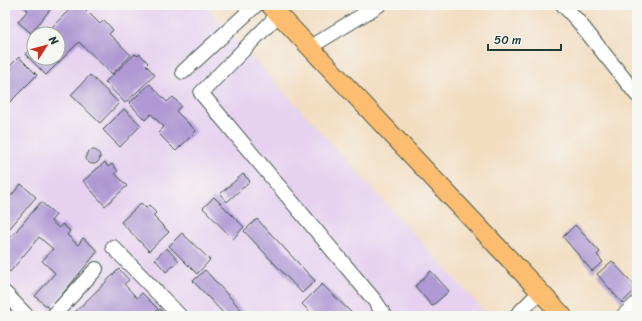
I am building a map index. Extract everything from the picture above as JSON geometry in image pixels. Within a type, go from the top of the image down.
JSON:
[{"type":"main road","points":[[275,10],[563,316]]},
{"type":"street","points":[[183,72],[256,5]]},
{"type":"street","points":[[310,47],[379,5]]},
{"type":"street","points":[[563,5],[578,20],[637,95]]},
{"type":"street","points":[[275,10],[201,93],[375,301],[385,316]]},
{"type":"street","points":[[113,247],[180,316]]},
{"type":"street","points":[[54,316],[96,269]]},
{"type":"street","points":[[516,316],[541,291]]},
{"type":"street","points":[[5,293],[27,316]]},
{"type":"street","points":[[623,316],[637,303]]},
{"type":"shaded area","points":[[5,5],[205,5],[489,316],[5,316]]},
{"type":"building","points":[[22,5],[54,5],[37,26],[26,26],[26,29],[18,22],[28,10]]},
{"type":"building","points":[[74,5],[81,5],[100,24],[104,20],[113,30],[109,34],[131,55],[112,74],[79,42],[66,55],[66,26],[53,26]]},
{"type":"building","points":[[135,54],[138,56],[140,54],[148,63],[146,65],[155,75],[125,103],[105,82]]},
{"type":"building","points":[[19,57],[26,64],[26,66],[28,66],[37,75],[5,107],[5,77],[12,70],[9,67]]},
{"type":"building","points":[[37,66],[55,66],[46,75]]},
{"type":"building","points":[[90,75],[119,103],[100,123],[71,95]]},
{"type":"building","points":[[150,84],[167,102],[173,97],[181,106],[176,111],[196,131],[176,151],[158,133],[164,127],[151,114],[145,120],[129,103]]},
{"type":"building","points":[[124,109],[141,125],[120,147],[103,130]]},
{"type":"building","points":[[90,150],[96,150],[100,154],[100,160],[96,164],[90,164],[86,160],[86,154]]},
{"type":"building","points":[[105,162],[108,167],[112,164],[118,171],[115,173],[127,186],[105,206],[83,181]]},
{"type":"building","points":[[243,174],[250,181],[227,202],[220,194]]},
{"type":"building","points":[[21,184],[36,197],[5,234],[5,203]]},
{"type":"building","points":[[214,197],[244,227],[233,239],[203,208]]},
{"type":"building","points":[[41,202],[56,215],[51,221],[59,228],[62,224],[70,231],[67,235],[78,245],[83,238],[98,251],[50,309],[35,296],[55,273],[42,261],[53,249],[39,237],[10,272],[5,267],[5,244]]},
{"type":"building","points":[[141,203],[146,208],[149,205],[156,213],[153,216],[169,232],[149,251],[121,222]]},
{"type":"building","points":[[257,219],[315,281],[302,293],[244,231]]},
{"type":"building","points":[[575,225],[600,252],[597,255],[603,262],[592,271],[563,237]]},
{"type":"building","points":[[182,233],[210,260],[197,274],[169,246]]},
{"type":"building","points":[[167,248],[179,261],[166,272],[155,259]]},
{"type":"building","points":[[612,261],[637,288],[622,303],[597,274]]},
{"type":"building","points":[[119,269],[129,280],[124,284],[137,298],[142,293],[158,309],[151,316],[71,316]]},
{"type":"building","points":[[205,270],[247,316],[226,316],[193,281]]},
{"type":"building","points":[[431,271],[449,291],[432,306],[415,286]]},
{"type":"building","points":[[322,284],[355,316],[314,316],[302,304]]},
{"type":"building","points":[[160,309],[167,316],[153,316]]}]
